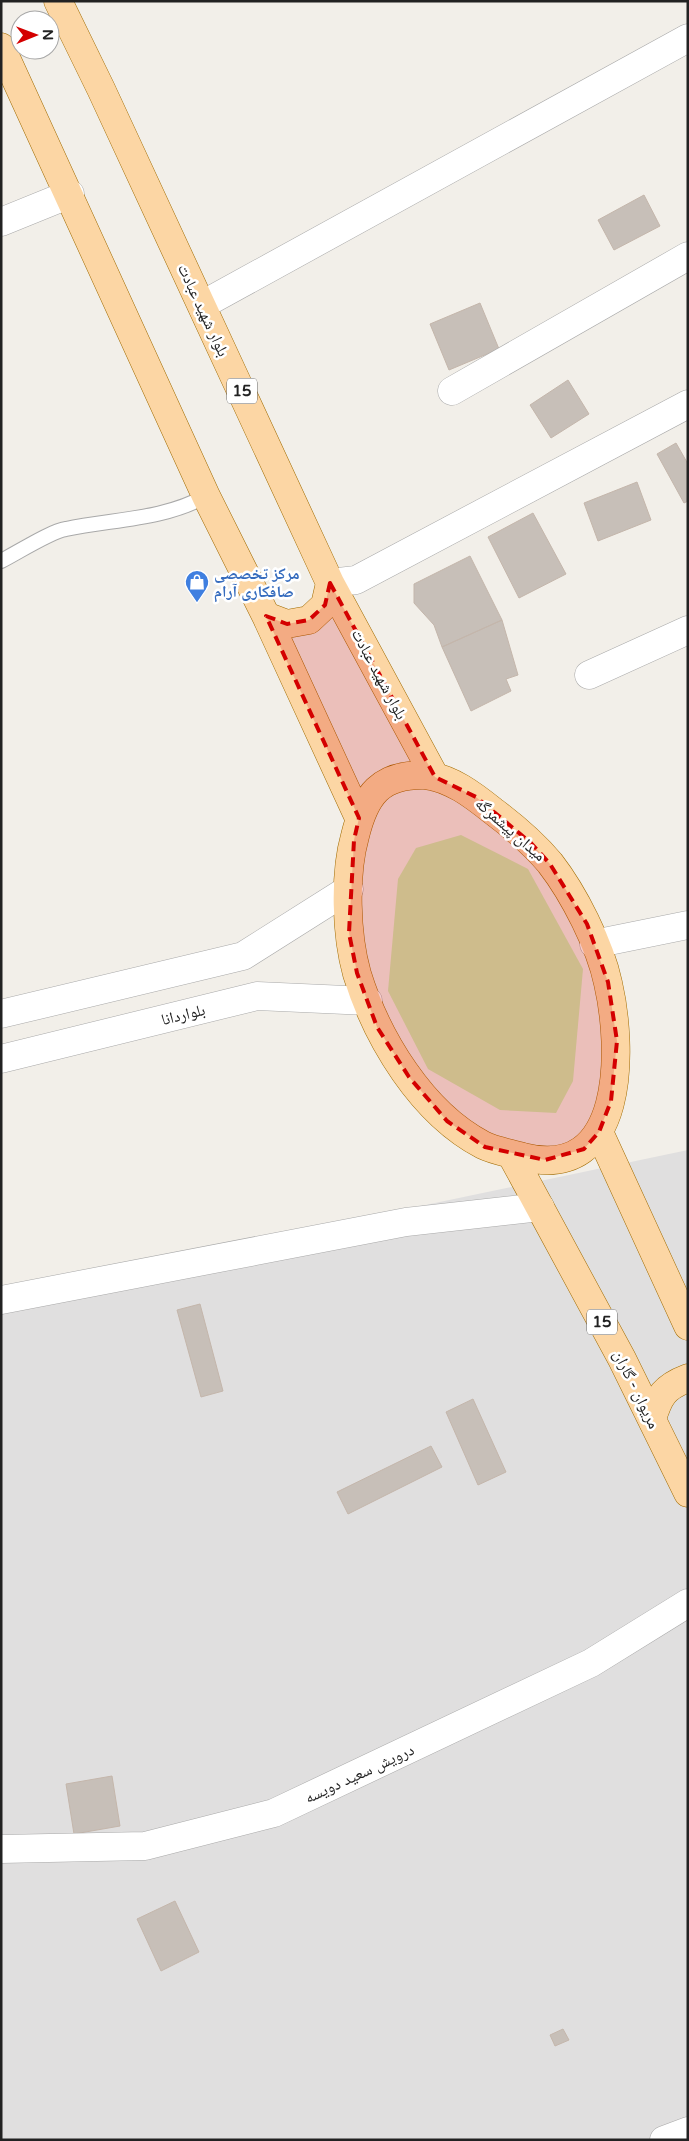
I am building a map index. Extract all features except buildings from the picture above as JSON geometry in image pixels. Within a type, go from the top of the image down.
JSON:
[{"type":"main road","name":"بلوار شهید عبادت","points":[[58,1],[202,305],[330,583],[435,777]]},
{"type":"main road","points":[[1,47],[70,194],[206,496],[266,616],[360,818]]},
{"type":"main road","points":[[266,616],[287,624],[309,620],[325,604],[330,583]]},
{"type":"main road","name":"میدان پیشمرگه","points":[[404,776],[435,777],[476,797],[530,843],[550,864],[587,924],[608,982],[617,1041],[612,1101],[600,1132],[584,1148],[566,1157],[545,1160],[511,1154],[485,1146],[447,1121],[408,1077],[377,1027],[357,973],[350,933],[349,889],[350,861],[360,818],[370,796],[388,782],[404,776]]},
{"type":"main road","points":[[600,1132],[688,1326]]},
{"type":"main road","name":"مریوان - گاران","points":[[511,1154],[622,1359],[688,1493]]},
{"type":"main road","points":[[652,1419],[658,1400],[672,1384],[688,1378]]},
{"type":"street","points":[[202,305],[688,38]]},
{"type":"street","points":[[1,222],[70,194]]},
{"type":"street","points":[[452,392],[688,256]]},
{"type":"street","points":[[330,583],[356,580],[688,404]]},
{"type":"street","points":[[589,675],[688,630]]},
{"type":"street","points":[[1,1014],[243,956],[349,889]]},
{"type":"street","points":[[594,944],[688,924]]},
{"type":"street","name":"بلواردانا","points":[[1,1059],[257,996],[368,1001]]},
{"type":"street","points":[[1,1300],[406,1222],[540,1207]]},
{"type":"street","name":"درویش سعید دویسه","points":[[1,1848],[145,1846],[274,1814],[591,1663],[688,1603]]},
{"type":"street","points":[[664,2140],[688,2131]]},
{"type":"lane","points":[[1,561],[63,529],[140,519],[191,504],[206,496]]},
{"type":"highlighted area","points":[[330,583],[435,777],[476,797],[531,843],[550,864],[587,924],[608,982],[617,1041],[611,1101],[599,1132],[584,1149],[545,1160],[485,1147],[447,1121],[409,1077],[377,1027],[357,973],[349,933],[354,840],[359,818],[266,616],[287,624],[309,620],[325,605]]},
{"type":"shaded area","points":[[688,1150],[688,2140],[1,2140],[1,1294]]},
{"type":"green space","points":[[461,835],[528,869],[583,969],[573,1081],[556,1113],[500,1110],[428,1069],[388,991],[398,879],[416,848]]},
{"type":"place","name":"مرکز تخصصی صافکاری آرام","points":[[197,603]]}]
